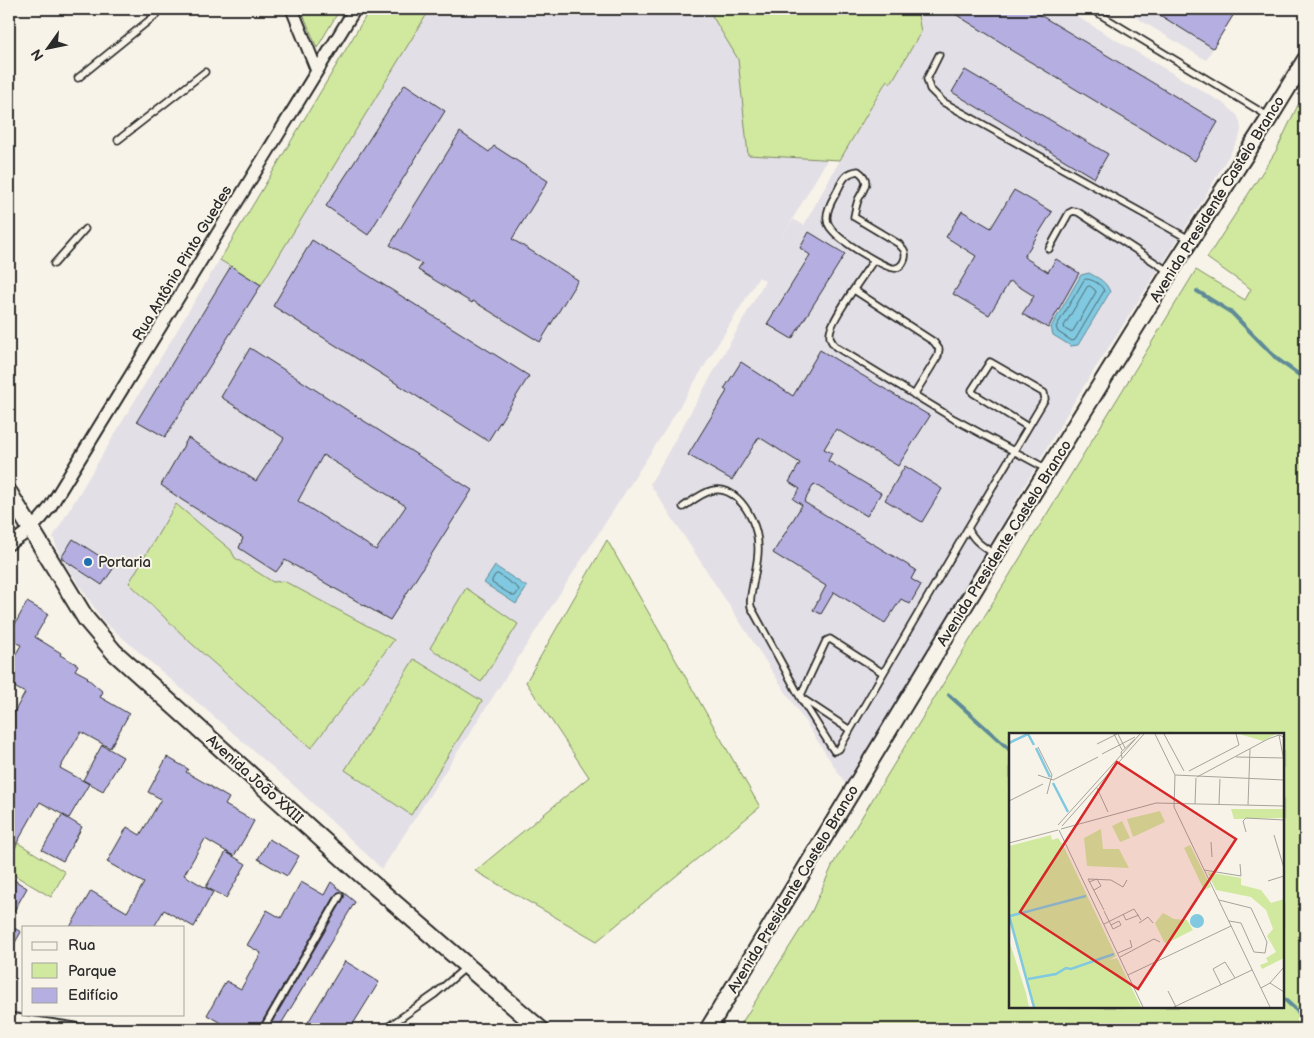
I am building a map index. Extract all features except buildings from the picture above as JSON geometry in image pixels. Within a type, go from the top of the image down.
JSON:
[{"type":"main road","name":"Avenida João XXIII","points":[[9,494],[86,619],[114,652],[355,869],[540,1029]]},
{"type":"street","points":[[292,9],[317,71]]},
{"type":"street","name":"Rua Antônio Pinto Guedes","points":[[9,544],[17,540],[40,521],[50,507],[355,9]]},
{"type":"street","name":"Avenida Presidente Castelo Branco","points":[[708,1029],[996,554],[1170,272],[1305,60]]},
{"type":"street","points":[[9,1019],[75,1029]]},
{"type":"lane","points":[[1091,9],[1270,117]]},
{"type":"lane","points":[[78,78],[157,14]]},
{"type":"lane","points":[[939,55],[927,79],[935,96],[943,102],[1191,240]]},
{"type":"lane","points":[[118,140],[205,72]]},
{"type":"lane","points":[[858,171],[866,180],[866,185],[857,203],[854,217],[898,244],[904,250],[905,258],[902,265],[897,268],[891,268],[874,260],[839,237],[830,228],[826,220],[828,208],[846,176],[851,172],[858,171]]},
{"type":"lane","points":[[1049,248],[1069,213],[1073,211],[1078,212],[1170,272]]},
{"type":"lane","points":[[54,264],[85,229]]},
{"type":"lane","points":[[874,260],[839,313],[829,332],[831,341],[836,347],[954,419],[1049,470]]},
{"type":"lane","points":[[854,290],[934,342],[939,349],[938,356],[914,395]]},
{"type":"lane","points":[[683,507],[711,490],[721,489],[730,492],[743,503],[753,522],[758,546],[750,602],[800,697],[834,751],[838,749],[850,730],[1045,399],[1044,393],[990,362],[972,390],[973,392],[1028,427]]},
{"type":"lane","points":[[968,528],[971,536],[978,543],[996,554]]},
{"type":"lane","points":[[800,697],[830,639],[883,673]]},
{"type":"lane","points":[[800,697],[850,730]]},
{"type":"lane","points":[[263,1029],[340,896]]},
{"type":"lane","points":[[386,1029],[436,994],[467,966]]},
{"type":"shaded area","points":[[370,9],[915,9],[778,244],[793,219],[804,225],[887,80],[891,82],[921,32],[919,9],[1064,9],[1226,105],[1237,115],[1241,130],[1239,138],[1203,200],[1077,397],[847,786],[650,484],[765,281],[759,277],[664,432],[382,869],[291,783],[104,622],[61,558],[53,537]]},
{"type":"shaded area","points":[[1122,9],[1237,9],[1206,60]]},
{"type":"green space","points":[[301,9],[340,9],[317,48]]},
{"type":"green space","points":[[370,9],[430,9],[261,285],[220,260]]},
{"type":"green space","points":[[708,9],[917,9],[921,32],[891,83],[887,80],[840,160],[748,155],[738,59]]},
{"type":"green space","points":[[1305,93],[1305,1029],[738,1029],[812,911],[833,864],[1196,270],[1245,300],[1251,289],[1207,258],[1276,151]]},
{"type":"green space","points":[[176,504],[231,550],[235,558],[273,582],[284,581],[394,640],[311,748],[192,644],[129,583]]},
{"type":"green space","points":[[607,540],[760,807],[597,941],[475,871],[589,777],[526,682]]},
{"type":"green space","points":[[466,588],[518,624],[481,682],[430,648]]},
{"type":"green space","points":[[414,659],[482,701],[411,815],[345,770]]},
{"type":"green space","points":[[18,843],[65,872],[51,897],[9,872],[9,860]]},
{"type":"water","points":[[1089,273],[1104,282],[1110,292],[1078,345],[1071,346],[1053,335],[1051,327],[1081,275]]},
{"type":"water","points":[[495,566],[527,587],[516,604],[484,583]]},
{"type":"waterway","points":[[1197,291],[1232,313],[1277,359],[1305,379]]},
{"type":"waterway","points":[[949,695],[1009,749]]},
{"type":"waterway","points":[[1284,999],[1305,1018]]},
{"type":"place","name":"Portaria","points":[[88,562]]}]
